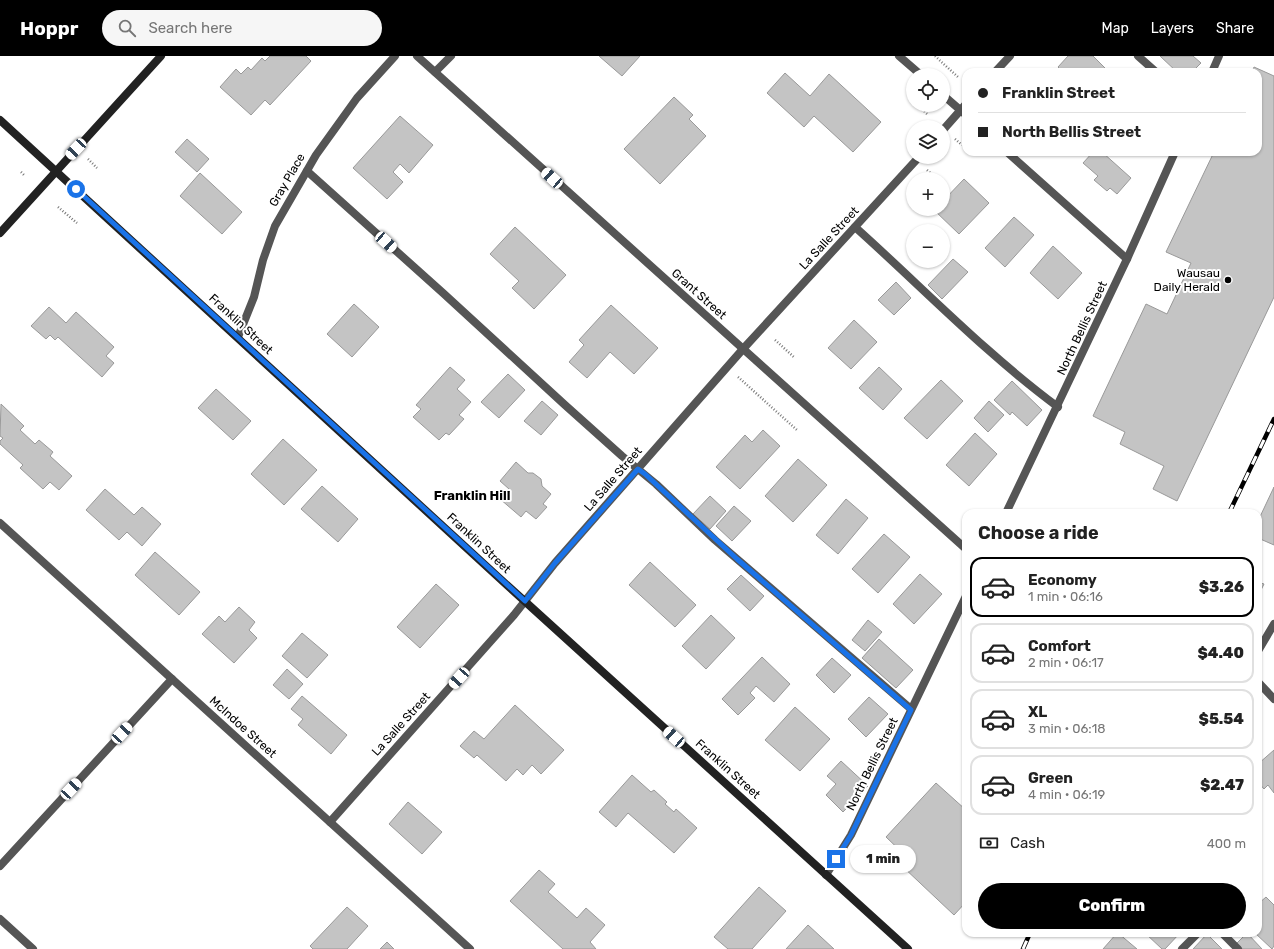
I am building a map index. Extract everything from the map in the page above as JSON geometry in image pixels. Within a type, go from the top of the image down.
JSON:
[{"type":"street","points":[[0,233],[161,56]]},
{"type":"street","name":"Gray Place","points":[[238,338],[254,297],[263,260],[275,226],[316,155],[357,98],[395,56]]},
{"type":"street","name":"Grant Street","points":[[416,56],[962,545]]},
{"type":"street","points":[[435,72],[451,56]]},
{"type":"street","points":[[899,56],[912,68]]},
{"type":"street","points":[[999,68],[1010,56]]},
{"type":"street","points":[[1138,56],[1152,68]]},
{"type":"street","points":[[1214,68],[1219,56]]},
{"type":"street","points":[[950,100],[962,109]]},
{"type":"street","points":[[950,123],[962,112]]},
{"type":"street","name":"Franklin Street","points":[[0,120],[525,601],[908,949]]},
{"type":"street","points":[[1011,156],[1127,259]]},
{"type":"street","name":"North Bellis Street","points":[[1008,509],[1058,407],[1173,156]]},
{"type":"street","name":"La Salle Street","points":[[330,822],[514,615],[560,557],[743,349],[913,164]]},
{"type":"street","points":[[307,171],[737,559],[911,710]]},
{"type":"street","points":[[855,227],[1002,362],[1058,407]]},
{"type":"street","name":"McIndoe Street","points":[[0,523],[470,949]]},
{"type":"street","name":"North Bellis Street","points":[[826,875],[851,835],[962,604]]},
{"type":"street","points":[[1262,644],[1274,624]]},
{"type":"street","points":[[0,866],[172,679]]},
{"type":"street","points":[[1262,686],[1274,699]]},
{"type":"street","points":[[0,919],[32,949]]},
{"type":"street","points":[[1182,949],[1194,937]]},
{"type":"street","points":[[1226,937],[1238,949]]},
{"type":"path","points":[[935,56],[959,78]]},
{"type":"path","points":[[955,138],[962,146]]},
{"type":"path","points":[[88,159],[97,168]]},
{"type":"path","points":[[21,172],[24,175]]},
{"type":"path","points":[[58,207],[77,223]]},
{"type":"path","points":[[775,340],[795,358]]},
{"type":"path","points":[[737,376],[797,430]]},
{"type":"building","points":[[270,56],[306,56],[311,61],[270,105],[265,100],[251,115],[220,87],[236,69],[241,74],[248,67],[251,70],[262,58],[265,61]]},
{"type":"building","points":[[599,56],[640,56],[622,76]]},
{"type":"building","points":[[1068,56],[1093,56],[1105,68],[1059,68],[1058,67]]},
{"type":"building","points":[[1160,56],[1193,56],[1201,63],[1196,68],[1173,68]]},
{"type":"building","name":"Wausau Daily Herald","points":[[1262,71],[1274,76],[1274,297],[1177,501],[1153,489],[1164,466],[1120,444],[1125,432],[1093,416],[1146,304],[1167,314],[1191,263],[1166,252],[1212,156],[1262,156]]},
{"type":"building","points":[[785,73],[810,96],[829,74],[881,122],[853,152],[814,116],[804,127],[767,93]]},
{"type":"building","points":[[674,97],[693,115],[689,119],[706,136],[660,184],[624,149]]},
{"type":"building","points":[[400,116],[433,145],[409,173],[400,164],[393,172],[403,182],[387,199],[353,168]]},
{"type":"building","points":[[187,139],[209,159],[197,172],[175,152]]},
{"type":"building","points":[[1089,156],[1106,156],[1131,178],[1117,194],[1110,188],[1107,191],[1094,180],[1098,176],[1083,163]]},
{"type":"building","points":[[200,173],[242,212],[222,234],[180,196]]},
{"type":"building","points":[[964,179],[989,203],[959,234],[940,216],[950,216],[950,194]]},
{"type":"building","points":[[1014,217],[1034,235],[1005,267],[985,248]]},
{"type":"building","points":[[515,227],[566,275],[534,309],[512,288],[519,281],[490,254]]},
{"type":"building","points":[[1053,246],[1082,273],[1058,299],[1030,273]]},
{"type":"building","points":[[953,259],[968,272],[942,299],[928,285],[944,268],[950,268],[950,262]]},
{"type":"building","points":[[896,282],[911,298],[894,315],[878,300]]},
{"type":"building","points":[[354,304],[379,327],[352,357],[327,334]]},
{"type":"building","points":[[611,305],[658,348],[634,374],[610,352],[587,378],[569,362],[584,345],[579,340]]},
{"type":"building","points":[[49,307],[66,323],[76,312],[114,347],[106,356],[114,363],[102,377],[58,337],[55,340],[50,335],[46,339],[31,326]]},
{"type":"building","points":[[854,320],[877,342],[851,369],[828,348]]},
{"type":"building","points":[[450,367],[465,380],[457,389],[471,402],[459,415],[464,419],[449,435],[446,433],[439,440],[413,417],[421,409],[416,405]]},
{"type":"building","points":[[879,367],[902,389],[883,410],[859,388]]},
{"type":"building","points":[[508,374],[525,390],[499,418],[481,402]]},
{"type":"building","points":[[941,380],[963,401],[927,439],[904,418]]},
{"type":"building","points":[[1012,381],[1042,410],[1027,426],[1012,412],[1010,415],[994,400]]},
{"type":"building","points":[[216,389],[251,421],[233,440],[198,408]]},
{"type":"building","points":[[542,401],[558,415],[541,435],[524,421]]},
{"type":"building","points":[[989,401],[1004,415],[988,432],[974,418]]},
{"type":"building","points":[[1,404],[24,426],[20,430],[35,444],[39,440],[53,452],[50,456],[72,476],[59,490],[50,482],[43,489],[20,468],[23,465],[0,444],[0,441],[3,438],[0,436]]},
{"type":"building","points":[[763,430],[780,446],[740,489],[716,467],[745,435],[752,442]]},
{"type":"building","points":[[975,433],[997,454],[969,486],[946,465]]},
{"type":"building","points":[[283,439],[317,470],[284,505],[251,474]]},
{"type":"building","points":[[798,459],[827,485],[793,522],[765,496]]},
{"type":"building","points":[[516,462],[528,473],[533,473],[541,479],[542,486],[551,494],[543,504],[547,507],[536,519],[526,511],[521,517],[500,499],[509,489],[500,481]]},
{"type":"building","points":[[322,486],[358,519],[338,542],[301,509]]},
{"type":"building","points":[[1274,487],[1274,545],[1262,540],[1262,512]]},
{"type":"building","points":[[105,489],[134,515],[142,507],[161,524],[142,546],[127,532],[119,540],[86,510]]},
{"type":"building","points":[[710,496],[726,511],[710,529],[693,514]]},
{"type":"building","points":[[846,499],[868,518],[838,554],[816,535]]},
{"type":"building","points":[[734,506],[751,521],[732,541],[716,526]]},
{"type":"building","points":[[884,534],[910,557],[878,593],[852,569]]},
{"type":"building","points":[[155,552],[200,592],[179,615],[135,575]]},
{"type":"building","points":[[650,562],[696,605],[675,627],[629,585]]},
{"type":"building","points":[[920,574],[942,594],[914,624],[893,604]]},
{"type":"building","points":[[741,575],[764,596],[750,611],[727,589]]},
{"type":"building","points":[[436,584],[459,605],[420,648],[397,627]]},
{"type":"building","points":[[239,607],[255,622],[249,630],[257,638],[234,663],[202,634],[219,616],[225,622]]},
{"type":"building","points":[[711,615],[735,638],[706,669],[682,646]]},
{"type":"building","points":[[868,620],[882,632],[865,651],[852,640]]},
{"type":"building","points":[[302,633],[328,655],[307,678],[282,656]]},
{"type":"building","points":[[879,639],[913,670],[896,688],[862,658]]},
{"type":"building","points":[[762,657],[790,684],[774,702],[756,686],[750,693],[755,698],[738,715],[722,699]]},
{"type":"building","points":[[832,658],[851,675],[834,693],[816,675]]},
{"type":"building","points":[[287,669],[303,684],[289,699],[273,685]]},
{"type":"building","points":[[302,696],[347,735],[331,754],[298,725],[303,719],[291,709]]},
{"type":"building","points":[[869,697],[888,714],[866,737],[848,719]]},
{"type":"building","points":[[515,705],[564,750],[541,774],[532,765],[523,775],[517,769],[506,781],[477,755],[474,758],[460,746],[474,731],[484,739]]},
{"type":"building","points":[[795,707],[830,739],[800,771],[765,740]]},
{"type":"building","points":[[1274,750],[1274,793],[1268,785],[1264,789],[1262,787],[1262,760]]},
{"type":"building","points":[[841,761],[868,786],[843,812],[826,795],[836,784],[827,776]]},
{"type":"building","points":[[632,775],[651,792],[654,790],[667,802],[665,804],[674,812],[676,809],[697,828],[674,853],[628,813],[616,827],[599,812]]},
{"type":"building","points":[[936,783],[962,806],[962,906],[954,915],[902,866],[909,859],[886,837]]},
{"type":"building","points":[[408,802],[442,832],[422,854],[389,824]]},
{"type":"building","points":[[539,870],[555,884],[548,892],[577,918],[586,908],[605,925],[590,942],[596,949],[563,949],[510,901]]},
{"type":"building","points":[[759,887],[786,911],[752,949],[728,949],[714,937]]},
{"type":"building","points":[[1266,897],[1274,905],[1274,946],[1272,949],[1259,937],[1262,937],[1262,900]]},
{"type":"building","points":[[347,907],[368,926],[347,949],[313,949],[310,946]]},
{"type":"building","points":[[808,925],[834,949],[786,949]]},
{"type":"building","points":[[1114,937],[1123,937],[1137,949],[1103,949]]},
{"type":"building","points":[[1149,937],[1176,937],[1165,949],[1162,949]]},
{"type":"building","points":[[1204,937],[1210,937],[1222,949],[1193,949]]},
{"type":"building","points":[[1243,937],[1251,937],[1262,949],[1241,949],[1236,944]]},
{"type":"building","points":[[387,942],[394,949],[380,949]]},
{"type":"railway","points":[[1231,509],[1274,419]]},
{"type":"railway","points":[[1023,949],[1028,937]]},
{"type":"place","name":"Wausau Daily Herald","points":[[1228,280]]},
{"type":"district","name":"Franklin Hill","points":[[472,495]]},
{"type":"route","points":[[76,189],[525,601],[555,563],[638,469],[645,474],[715,540],[911,710],[851,835],[836,859]]}]
